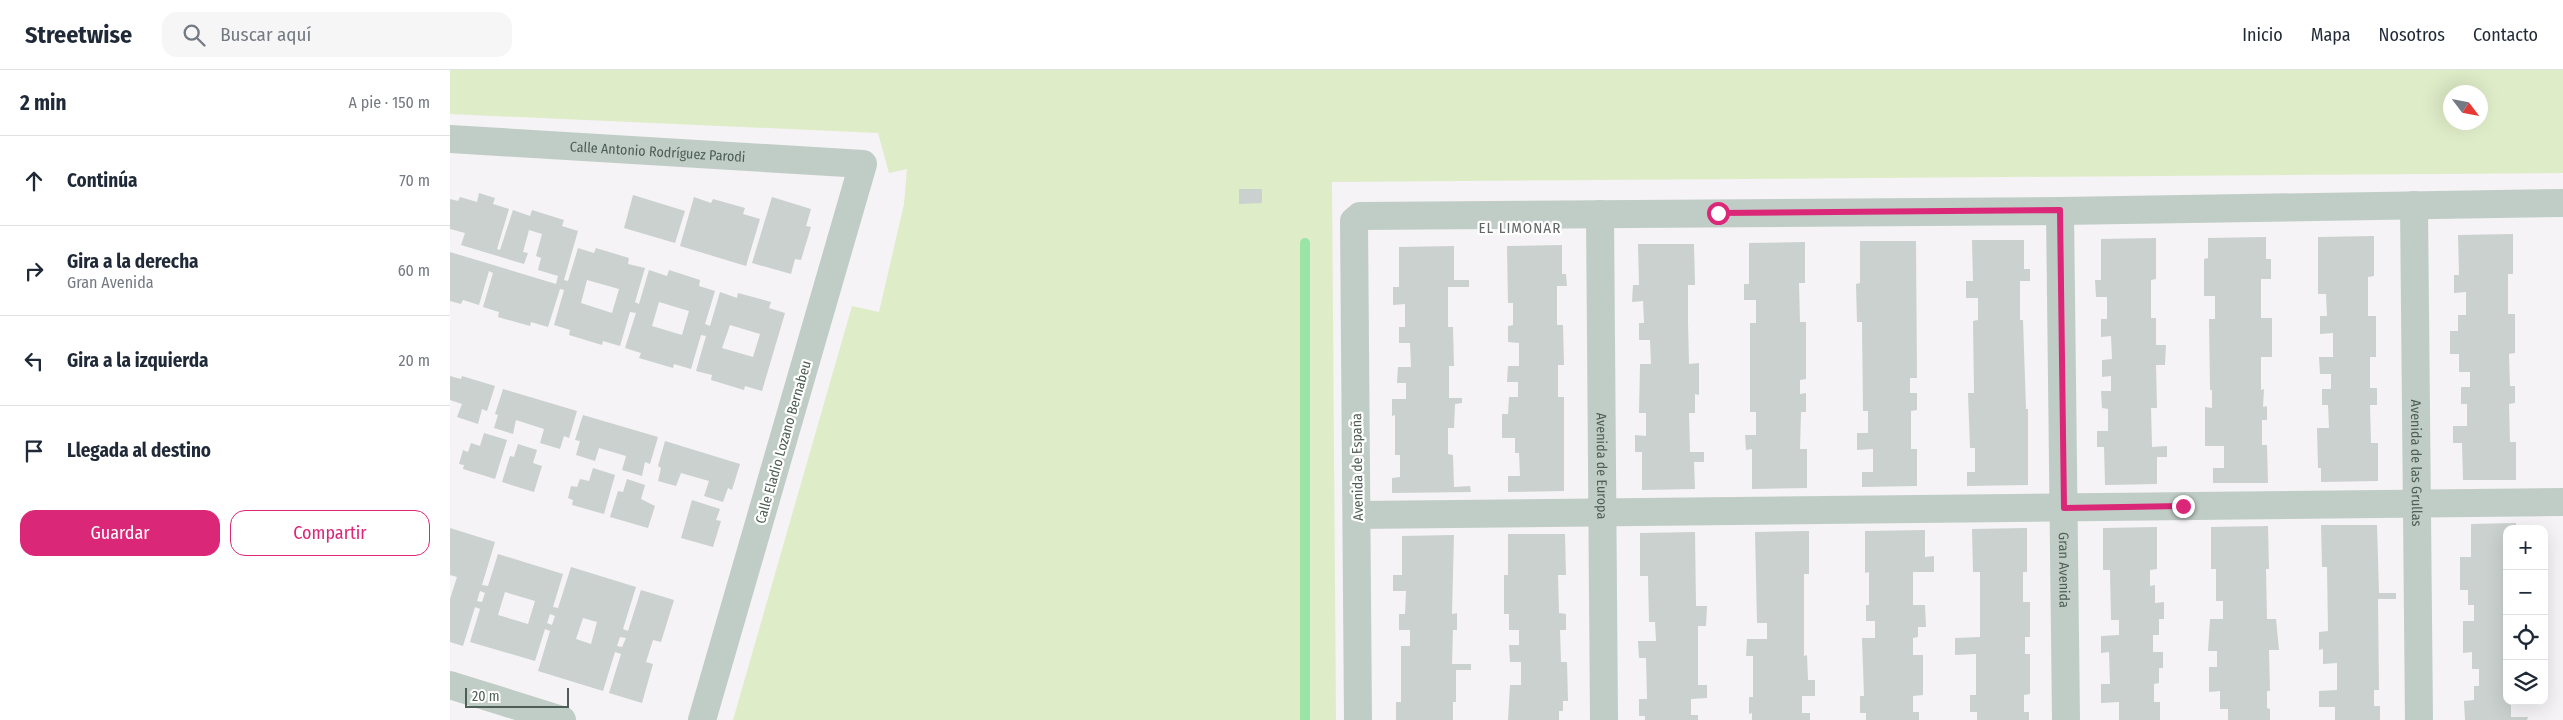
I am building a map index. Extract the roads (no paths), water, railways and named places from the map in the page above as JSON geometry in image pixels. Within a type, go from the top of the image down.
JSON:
[{"type":"street","name":"Calle Antonio Rodríguez Parodi","points":[[450,139],[864,164]]},
{"type":"street","name":"Calle Eladio Lozano Bernabeu","points":[[702,720],[864,164]]},
{"type":"street","points":[[1600,214],[2563,203]]},
{"type":"street","name":"Avenida de las Grullas","points":[[2414,205],[2419,720]]},
{"type":"street","name":"Gran Avenida","points":[[2060,210],[2066,720]]},
{"type":"street","name":"Avenida de España","points":[[1358,720],[1354,221],[1360,216],[1600,214]]},
{"type":"street","name":"Avenida de Europa","points":[[1600,214],[1604,720]]},
{"type":"street","points":[[1357,515],[2563,502]]},
{"type":"street","points":[[450,685],[562,720]]},
{"type":"waterway","points":[[1305,243],[1305,720]]},
{"type":"district","name":"EL LIMONAR","points":[[1520,228]]}]
